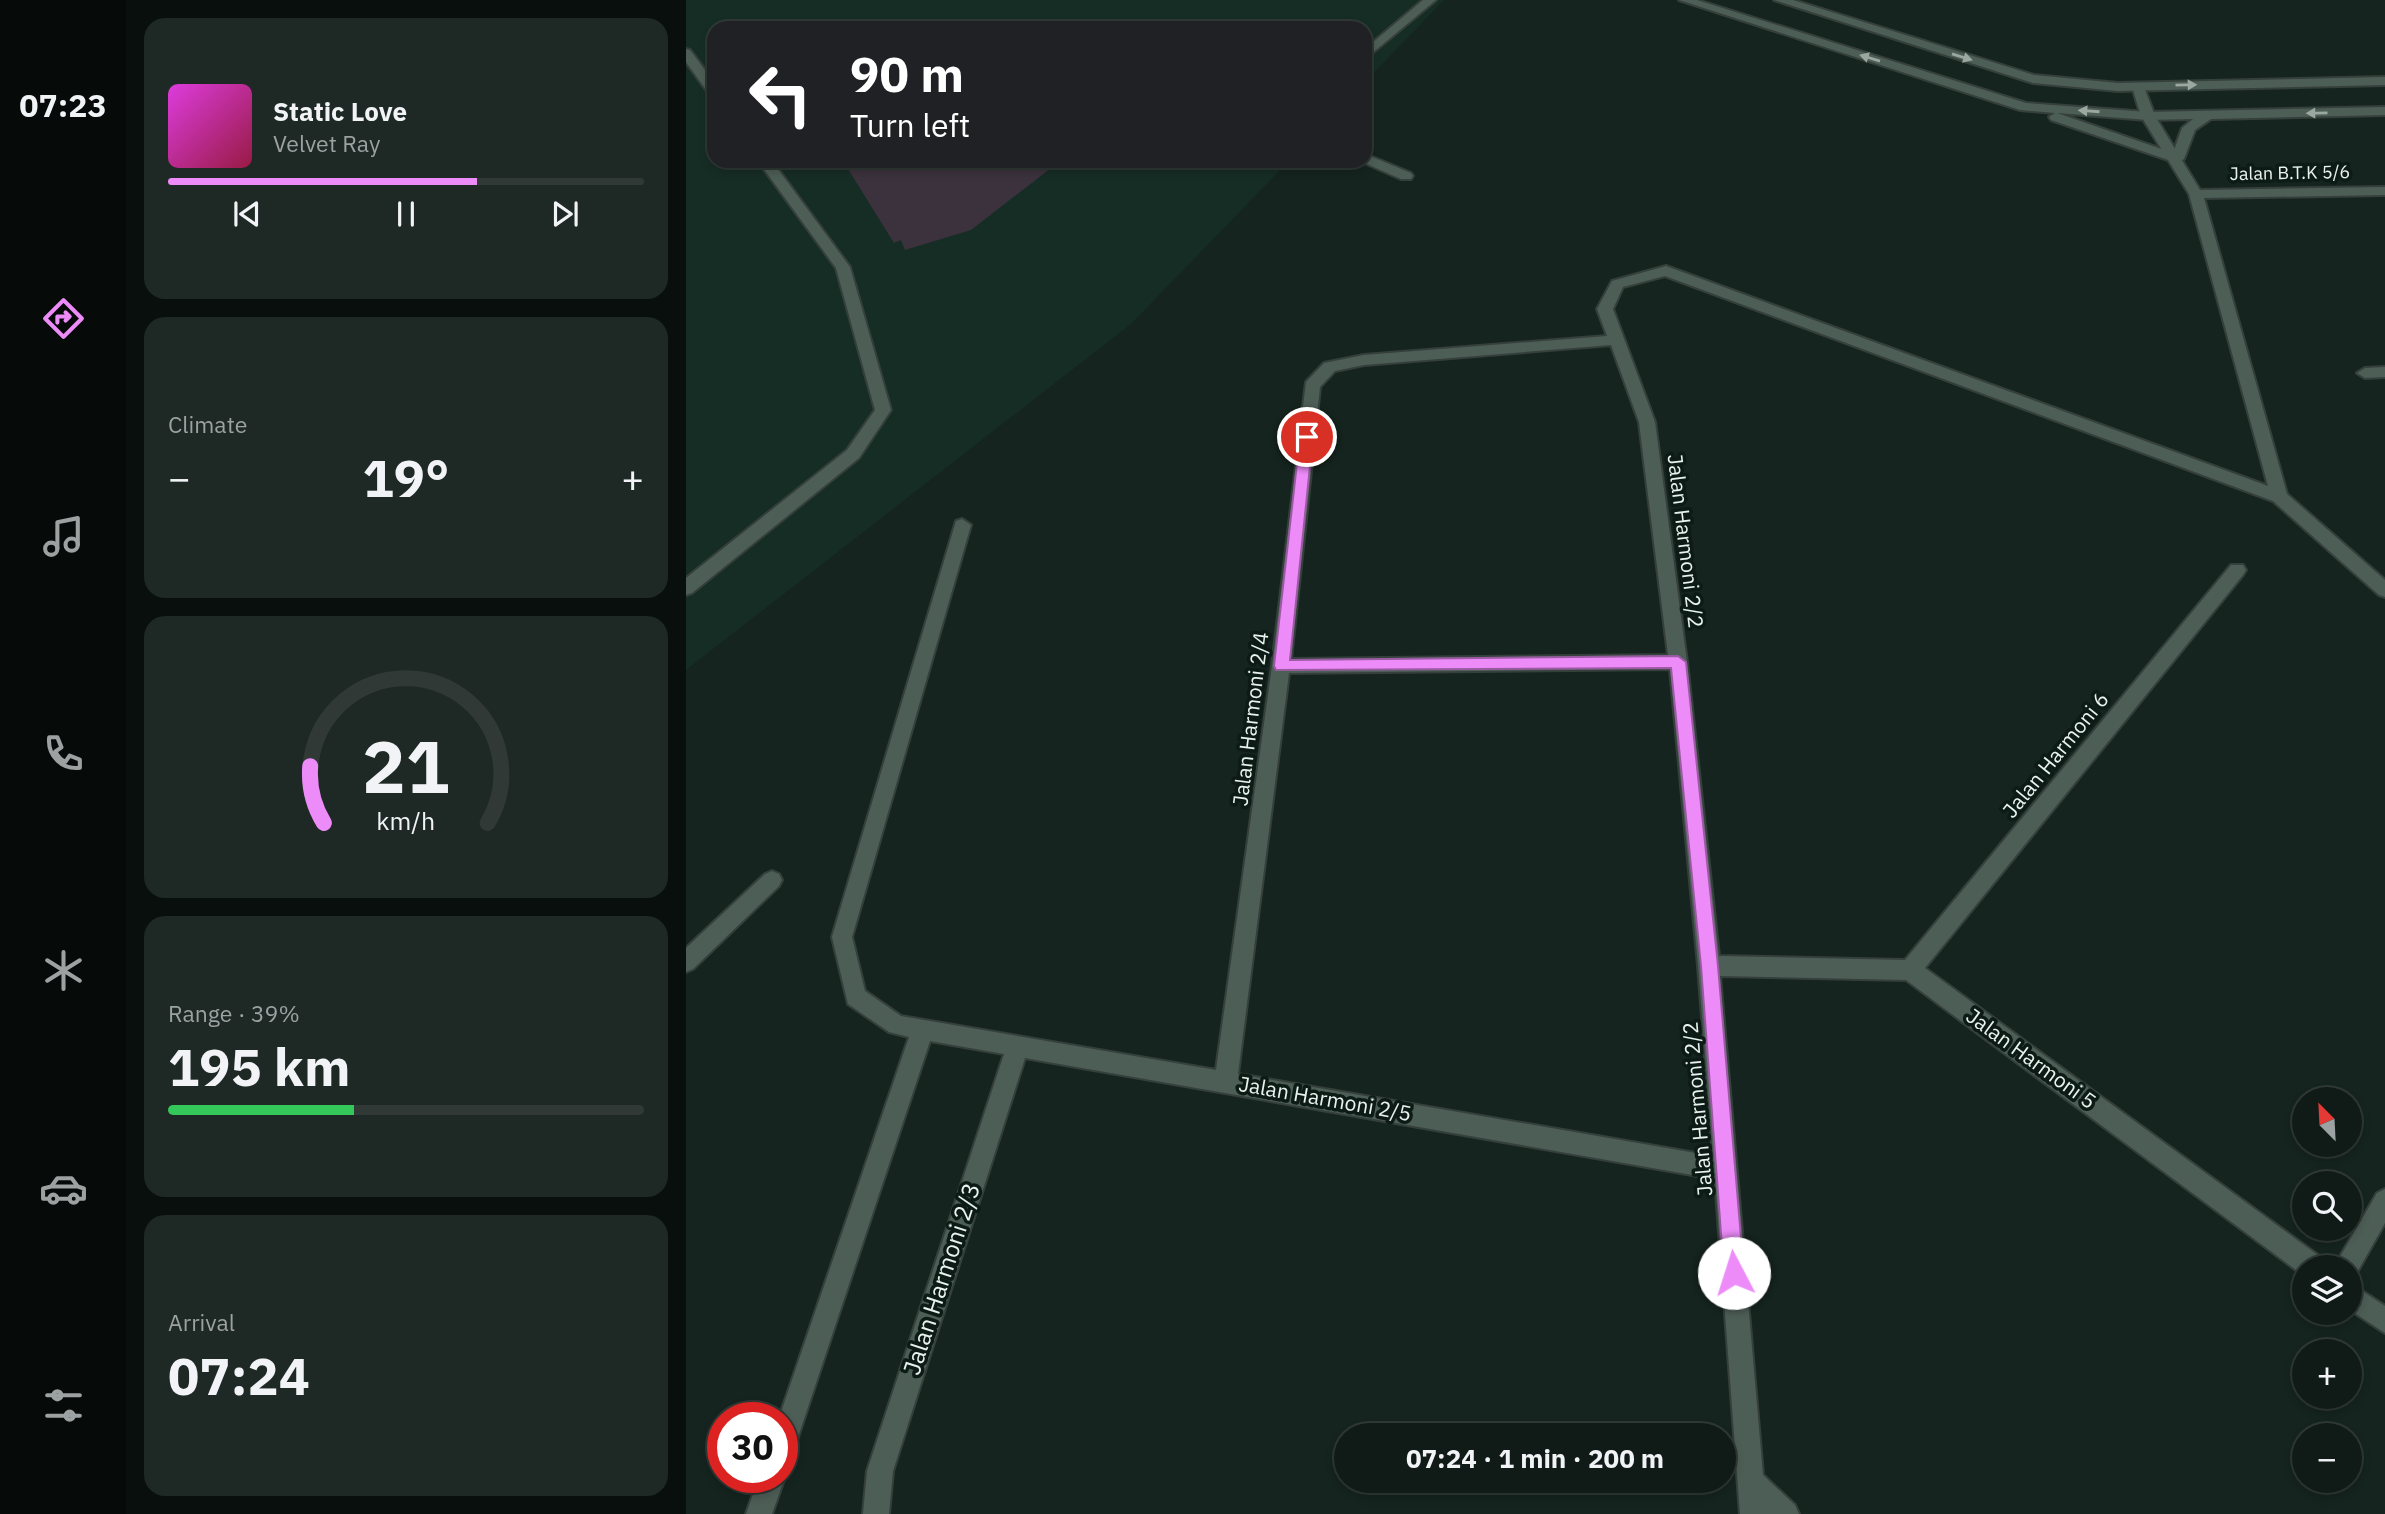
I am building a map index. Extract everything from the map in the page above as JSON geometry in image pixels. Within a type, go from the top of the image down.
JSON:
[{"type":"street","points":[[1372,49],[1430,0]]},
{"type":"street","points":[[1685,0],[2120,137],[2176,159]]},
{"type":"street","points":[[1780,0],[2033,79],[2138,87],[2385,80]]},
{"type":"street","points":[[686,53],[707,82]]},
{"type":"street","points":[[2138,87],[2148,116],[2196,194],[2279,497],[2385,590]]},
{"type":"street","points":[[2025,107],[2148,116],[2385,111]]},
{"type":"street","points":[[2176,159],[2189,128],[2208,115]]},
{"type":"street","points":[[1372,161],[1406,176]]},
{"type":"street","points":[[689,582],[853,454],[883,410],[843,267],[770,168]]},
{"type":"street","name":"Jalan B.T.K 5/6","points":[[2196,194],[2385,191]]},
{"type":"street","name":"Jalan Harmoni 2/2","points":[[1753,1514],[1709,966],[1678,662],[1647,422],[1605,309],[1617,284],[1666,271],[2279,497]]},
{"type":"street","name":"Jalan Harmoni 2/4","points":[[1226,1082],[1282,666],[1312,386],[1329,367],[1364,360],[1615,340]]},
{"type":"street","points":[[2365,373],[2385,372]]},
{"type":"street","name":"Jalan Harmoni 2/5","points":[[962,525],[842,936],[856,997],[897,1025],[1726,1170]]},
{"type":"street","name":"Jalan Harmoni 6","points":[[1910,970],[2237,570]]},
{"type":"street","points":[[1282,666],[1678,662]]},
{"type":"street","points":[[686,962],[772,880]]},
{"type":"street","points":[[1709,966],[1910,970]]},
{"type":"street","name":"Jalan Harmoni 5","points":[[1910,970],[2297,1255]]},
{"type":"street","points":[[797,1402],[923,1029]]},
{"type":"street","name":"Jalan Harmoni 2/3","points":[[876,1514],[880,1471],[1018,1046]]},
{"type":"street","points":[[2353,1255],[2385,1201]]},
{"type":"street","points":[[2362,1304],[2385,1321]]},
{"type":"street","points":[[1750,1480],[1786,1514]]},
{"type":"street","points":[[759,1514],[766,1493]]},
{"type":"shaded area","points":[[686,0],[1444,0],[1372,75],[1372,21],[707,21],[707,168],[1282,168],[1131,324],[686,670]]},
{"type":"building","points":[[847,168],[1051,168],[971,230],[905,250],[901,240],[894,243]]},
{"type":"route","points":[[1307,437],[1282,666],[1678,662],[1709,966],[1734,1273]]}]
